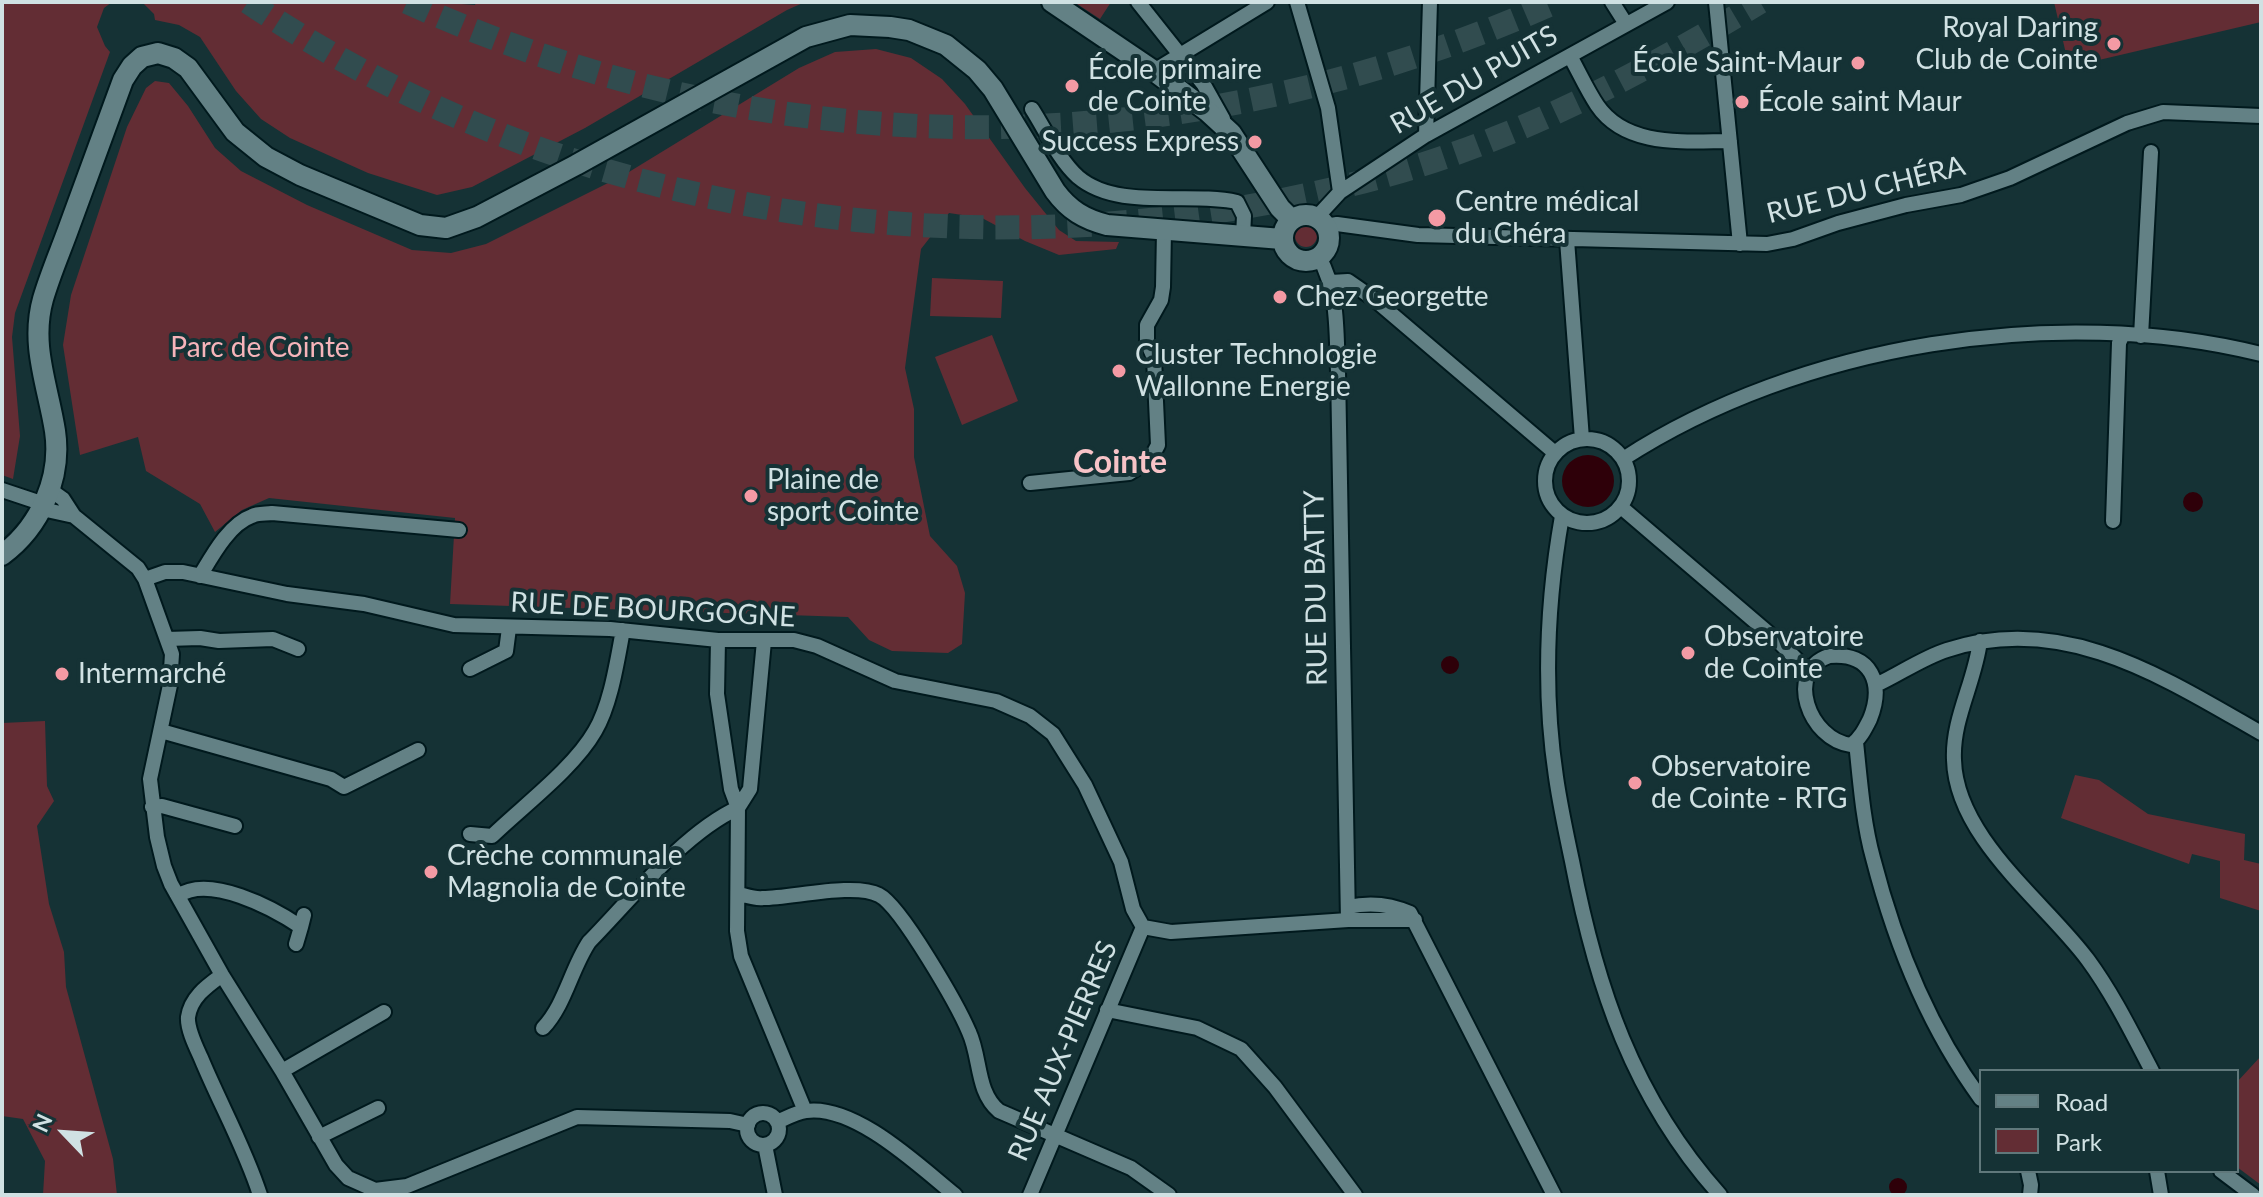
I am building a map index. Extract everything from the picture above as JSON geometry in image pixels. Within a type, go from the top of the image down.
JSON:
[{"type":"street","points":[[1052,2],[1154,71],[1231,133]]},
{"type":"street","points":[[1138,2],[1183,55],[1280,208],[1291,219]]},
{"type":"street","points":[[1154,71],[1267,2]]},
{"type":"street","points":[[1297,2],[1328,108],[1340,192]]},
{"type":"street","points":[[1426,135],[1430,2]]},
{"type":"street","points":[[1612,2],[1626,24]]},
{"type":"street","name":"RUE DU PUITS","points":[[1322,222],[1340,192],[1426,135],[1667,2]]},
{"type":"street","points":[[1716,2],[1740,244]]},
{"type":"street","points":[[2,555],[22,537],[45,501],[57,449],[38,343],[43,299],[123,80],[142,57],[158,53],[174,58],[188,68],[235,132],[266,157],[300,175],[420,225],[446,228],[477,217],[576,165],[806,37],[850,25],[909,30],[946,45],[977,70],[993,89],[1064,203],[1085,218],[1107,225],[1282,239]]},
{"type":"street","points":[[1570,56],[1598,107],[1617,125],[1638,136],[1664,140],[1730,141]]},
{"type":"street","points":[[1032,109],[1070,169],[1098,190],[1121,195],[1237,202],[1244,216],[1243,236]]},
{"type":"street","name":"RUE DU CHÉRA","points":[[1322,222],[1418,235],[1767,244],[1906,205],[1961,195],[2010,178],[2127,123],[2163,112],[2261,116]]},
{"type":"street","points":[[2141,336],[2151,152]]},
{"type":"street","points":[[1051,184],[1070,169]]},
{"type":"street","points":[[1306,214],[1322,222],[1329,242],[1319,257],[1307,261],[1287,253],[1282,239],[1291,219],[1306,214]]},
{"type":"street","points":[[1030,483],[1129,473],[1150,460],[1158,445],[1154,358],[1147,342],[1147,325],[1161,300],[1164,230]]},
{"type":"street","points":[[1567,240],[1582,439]]},
{"type":"street","name":"RUE DU BATTY","points":[[1319,257],[1331,282],[1338,372],[1348,913]]},
{"type":"street","points":[[1331,282],[1348,281],[1374,299],[1555,453]]},
{"type":"street","points":[[2113,521],[2119,343],[2123,334]]},
{"type":"street","points":[[1623,459],[1658,436],[1744,397],[1814,371],[1959,341],[2013,336],[2123,334],[2197,340],[2261,354]]},
{"type":"street","points":[[1582,439],[1605,443],[1623,459],[1629,482],[1621,507],[1600,522],[1574,522],[1562,516],[1552,507],[1544,482],[1546,469],[1555,453],[1570,442],[1582,439]]},
{"type":"street","points":[[2,490],[45,501],[74,516],[133,564],[145,579],[167,639],[173,669],[150,779],[152,807],[164,866],[222,975],[336,1165],[348,1178],[375,1190],[407,1186],[577,1117],[730,1121],[748,1125]]},
{"type":"street","points":[[45,501],[63,499],[74,516]]},
{"type":"street","points":[[1621,507],[1808,671]]},
{"type":"street","points":[[200,576],[213,554],[239,524],[253,515],[272,513],[459,530]]},
{"type":"street","points":[[1562,516],[1551,595],[1548,681],[1555,776],[1586,934],[1626,1049],[1656,1108],[1683,1149],[1720,1195]]},
{"type":"street","name":"RUE DE BOURGOGNE","points":[[145,579],[165,572],[200,576],[287,594],[364,604],[446,624],[623,630],[718,640],[794,640],[817,646],[895,681],[996,701],[1030,716],[1053,734],[1085,785],[1121,862],[1133,909],[1143,927]]},
{"type":"street","points":[[470,669],[506,651],[509,628]]},
{"type":"street","points":[[470,834],[492,836],[583,750],[597,728],[613,678],[623,630]]},
{"type":"street","points":[[1876,685],[1943,652],[1980,641],[2023,638],[2110,655],[2173,682],[2261,733]]},
{"type":"street","points":[[167,639],[273,639],[298,649]]},
{"type":"street","points":[[718,640],[717,694],[731,789],[738,808],[737,931],[741,956],[805,1111]]},
{"type":"street","points":[[543,1028],[554,1016],[578,959],[589,942],[697,832],[738,808],[750,789],[764,641]]},
{"type":"street","points":[[1980,641],[1954,747],[1954,764],[1968,810],[2012,876],[2088,960],[2146,1067]]},
{"type":"street","points":[[1856,742],[1845,744],[1834,740],[1816,725],[1808,704],[1808,671],[1820,659],[1846,656],[1866,666],[1876,685],[1872,713],[1856,742],[1872,856],[1921,999],[1942,1042],[1979,1096]]},
{"type":"street","points":[[161,731],[331,779],[342,792],[418,750]]},
{"type":"street","points":[[152,807],[162,806],[235,826]]},
{"type":"street","points":[[178,896],[187,890],[203,887],[272,908],[303,921],[296,944]]},
{"type":"street","points":[[739,894],[760,899],[859,890],[880,895],[895,910],[919,946],[970,1035],[988,1102],[999,1111],[1131,1168],[1169,1195]]},
{"type":"street","points":[[1143,927],[1171,932],[1348,913],[1360,904],[1396,906],[1410,913],[1554,1195]]},
{"type":"street","name":"RUE AUX-PIERRES","points":[[1030,1195],[1143,927]]},
{"type":"street","points":[[222,975],[200,992],[192,1003],[187,1020],[260,1195]]},
{"type":"street","points":[[1107,1010],[1197,1028],[1241,1049],[1275,1087],[1355,1195]]},
{"type":"street","points":[[282,1071],[384,1012]]},
{"type":"street","points":[[319,1137],[378,1108]]},
{"type":"street","points":[[777,1122],[805,1111],[838,1114],[892,1145],[955,1195]]},
{"type":"street","points":[[762,1113],[773,1117],[779,1134],[776,1140],[765,1145],[751,1139],[748,1125],[762,1113]]},
{"type":"street","points":[[765,1145],[775,1195]]},
{"type":"street","points":[[2028,1173],[2030,1195]]},
{"type":"street","points":[[2157,1173],[2161,1195]]},
{"type":"street","points":[[2224,1173],[2253,1195]]},
{"type":"green space","points":[[2,2],[112,2],[104,8],[97,27],[110,52],[15,313],[12,337],[20,436],[13,479],[2,475]]},
{"type":"green space","points":[[142,2],[435,2],[475,5],[476,2],[805,2],[585,128],[472,187],[437,195],[368,173],[290,138],[261,119],[236,91],[200,37],[179,25],[155,20],[154,14]]},
{"type":"green space","points":[[1074,2],[1111,2],[1100,19]]},
{"type":"green space","name":"Royal Daring Club de Cointe","points":[[2054,2],[2261,2],[2261,22],[2069,67]]},
{"type":"green space","name":"Parc de Cointe","points":[[876,49],[911,58],[942,79],[965,104],[1059,230],[1076,241],[1119,242],[1116,249],[1059,255],[982,218],[949,213],[921,249],[905,368],[914,409],[914,457],[930,536],[957,566],[965,593],[962,644],[948,653],[892,651],[869,640],[848,617],[450,604],[455,518],[269,498],[242,510],[215,532],[200,504],[146,471],[138,437],[80,455],[63,345],[71,295],[127,127],[146,88],[155,81],[169,83],[215,148],[241,171],[307,205],[412,250],[451,253],[486,244],[624,175],[799,68],[835,52]]},
{"type":"green space","points":[[1306,225],[1317,236],[1306,247],[1295,236]]},
{"type":"green space","points":[[932,278],[1003,281],[1001,318],[930,316]]},
{"type":"green space","points":[[992,335],[1018,401],[962,425],[935,357]]},
{"type":"green space","points":[[45,721],[47,786],[54,801],[37,826],[49,904],[64,952],[66,987],[113,1159],[117,1195],[43,1195],[45,1161],[23,1119],[2,1116],[2,723]]},
{"type":"green space","points":[[2075,775],[2099,780],[2148,814],[2245,834],[2244,860],[2261,864],[2261,911],[2220,898],[2220,861],[2192,854],[2189,864],[2061,818]]},
{"type":"green space","points":[[2261,1056],[2261,1185],[2239,1168],[2239,1080]]},
{"type":"shaded area","points":[[1588,455],[1606,463],[1614,481],[1606,499],[1588,507],[1570,499],[1562,481],[1570,463]]},
{"type":"shaded area","points":[[2193,492],[2200,495],[2203,502],[2200,509],[2193,512],[2186,509],[2183,502],[2186,495]]},
{"type":"shaded area","points":[[1450,656],[1459,665],[1450,674],[1441,665]]},
{"type":"shaded area","points":[[1894,1178],[1902,1178],[1907,1187],[1905,1194],[1894,1196],[1889,1191],[1889,1183]]},
{"type":"tunnel","points":[[248,2],[354,66],[465,120],[579,162],[697,194],[817,215],[939,226],[1062,226],[1185,216],[1303,196],[1382,177],[1459,152],[1565,108],[1664,58],[1760,2]]},
{"type":"tunnel","points":[[407,2],[548,57],[691,96],[836,120],[982,127],[1127,119],[1272,95],[1415,56],[1556,2]]},
{"type":"place","name":"Royal Daring Club de Cointe","points":[[2114,44]]},
{"type":"place","name":"École Saint-Maur","points":[[1858,63]]},
{"type":"place","name":"École primaire de Cointe","points":[[1072,86]]},
{"type":"place","name":"École saint Maur","points":[[1742,102]]},
{"type":"place","name":"Success Express","points":[[1255,142]]},
{"type":"place","name":"Centre médical du Chéra","points":[[1437,218]]},
{"type":"place","name":"Chez Georgette","points":[[1280,297]]},
{"type":"place","name":"Cluster Technologie Wallonne Energie","points":[[1119,371]]},
{"type":"place","name":"Plaine de sport Cointe","points":[[751,496]]},
{"type":"place","name":"Observatoire de Cointe","points":[[1688,653]]},
{"type":"place","name":"Intermarché","points":[[62,674]]},
{"type":"place","name":"Observatoire de Cointe - RTG","points":[[1635,783]]},
{"type":"place","name":"Crèche communale Magnolia de Cointe","points":[[431,872]]},
{"type":"district","name":"Cointe","points":[[1120,463]]}]
